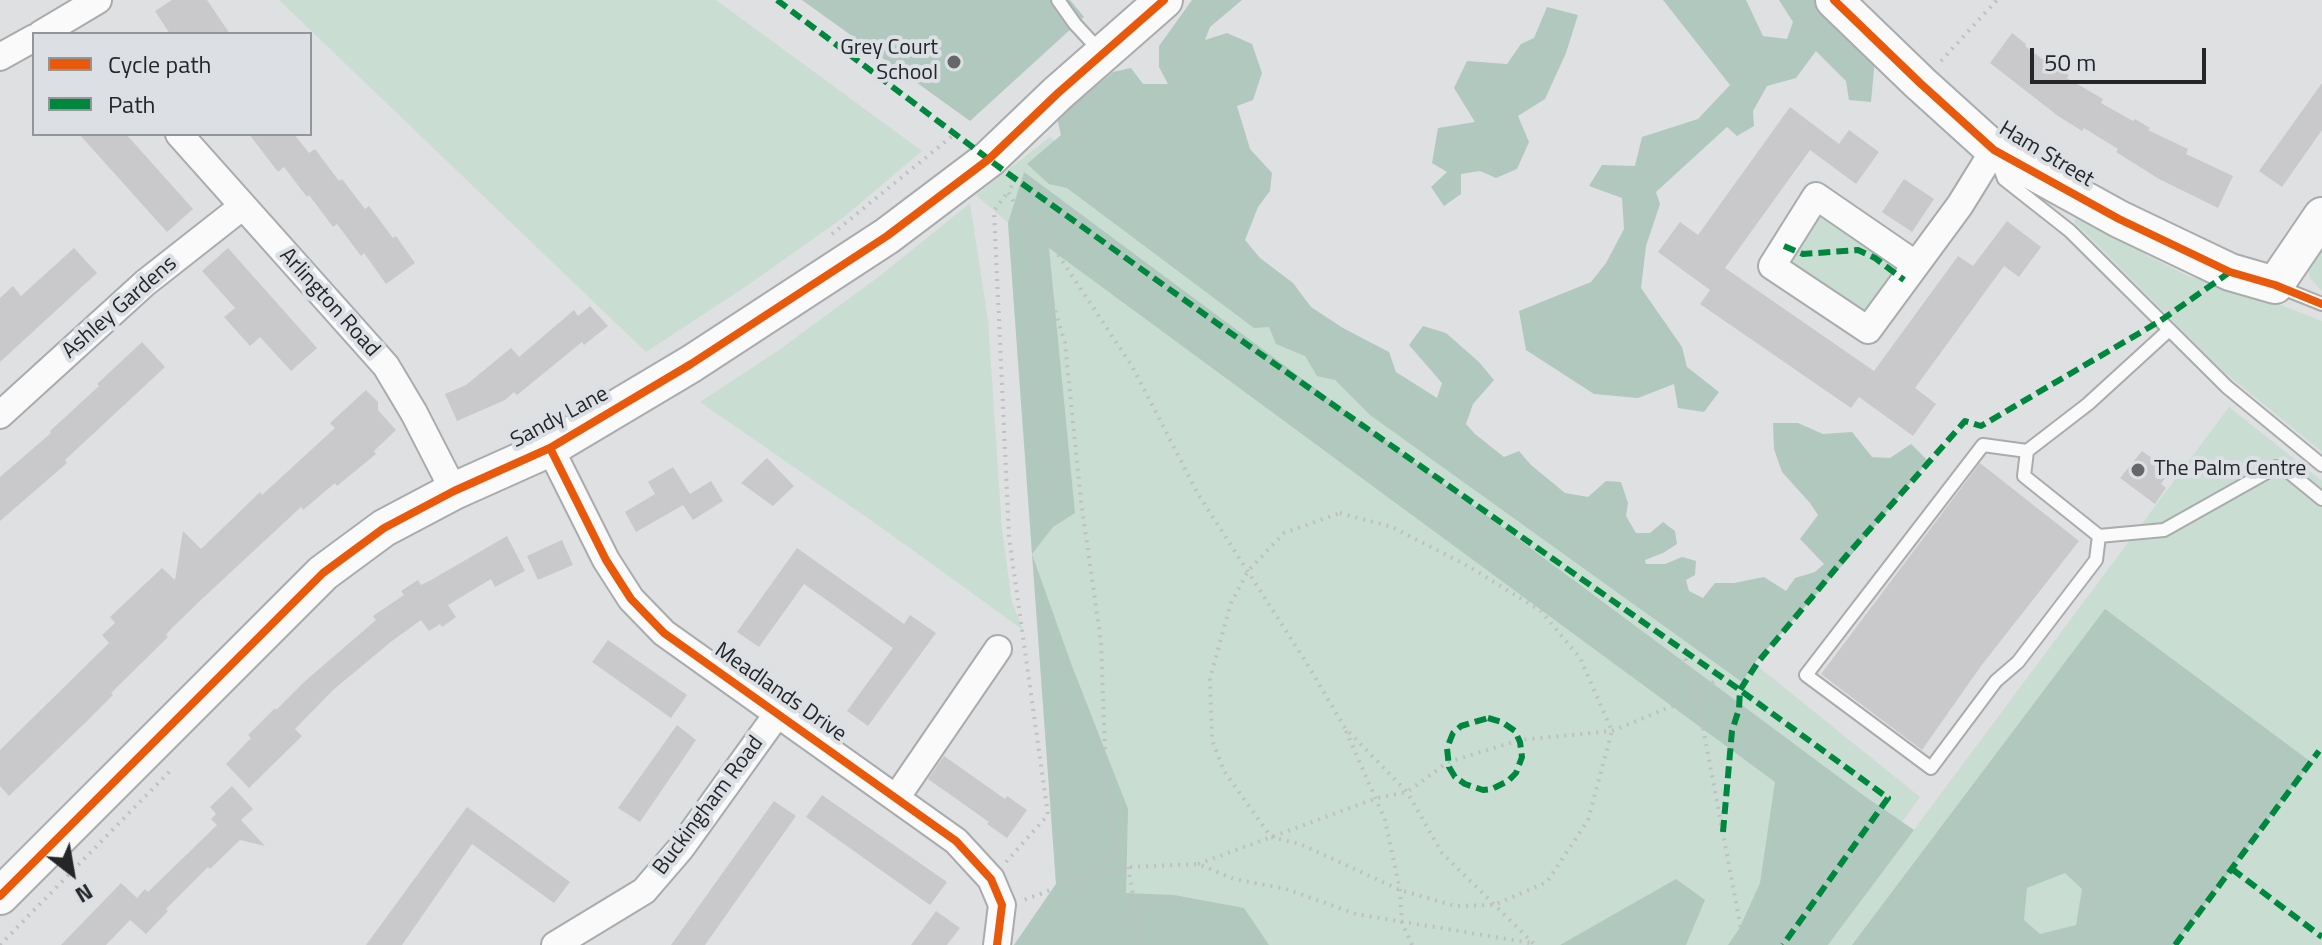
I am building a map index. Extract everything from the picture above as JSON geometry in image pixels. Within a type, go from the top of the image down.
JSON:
[{"type":"street","name":"Sandy Lane","points":[[0,896],[323,573],[384,528],[454,491],[550,448],[691,364],[887,236],[989,159],[1058,93],[1164,0]]},
{"type":"street","name":"Ham Street","points":[[1834,0],[1994,150],[2119,219],[2230,272],[2275,285]]},
{"type":"street","points":[[46,32],[90,16]]},
{"type":"street","points":[[0,57],[32,39]]},
{"type":"street","name":"Arlington Road","points":[[181,136],[386,366],[454,491]]},
{"type":"street","points":[[1915,264],[1816,196],[1772,266],[1868,330],[1960,205],[1994,150]]},
{"type":"street","name":"Ashley Gardens","points":[[0,415],[145,283],[243,206]]},
{"type":"street","points":[[2275,285],[2322,216]]},
{"type":"street","name":"Meadlands Drive","points":[[550,448],[606,560],[631,599],[664,633],[956,841],[991,879],[1002,905]]},
{"type":"street","points":[[896,798],[998,649]]},
{"type":"street","name":"Buckingham Road","points":[[555,945],[644,891],[681,848],[778,713]]},
{"type":"street","points":[[997,945],[1002,905]]},
{"type":"lane","points":[[1058,0],[1103,54]]},
{"type":"lane","points":[[1994,150],[2004,179],[2070,231],[2227,387],[2322,465]]},
{"type":"lane","points":[[2275,285],[2322,304]]},
{"type":"lane","points":[[2099,536],[2096,560],[2018,662],[1996,681],[1931,768],[1806,675],[1983,445],[2027,451],[2088,404],[2169,330]]},
{"type":"lane","points":[[2027,451],[2024,476],[2099,536],[2164,530],[2276,467],[2289,472],[2322,499]]},
{"type":"path","points":[[1920,83],[1997,0]]},
{"type":"path","points":[[991,879],[1048,815],[1009,537],[994,211],[1016,179]]},
{"type":"path","points":[[1008,192],[1018,209],[1049,291],[1065,343],[1081,501],[1101,642],[1106,778],[1116,852],[1090,875]]},
{"type":"path","points":[[1018,209],[1047,238],[1132,366],[1198,494],[1345,728],[1385,820],[1400,890],[1402,923],[1412,945]]},
{"type":"path","points":[[1340,513],[1392,527],[1468,566],[1541,611],[1580,658],[1612,731],[1588,820],[1547,882],[1494,905],[1455,906],[1400,890],[1300,844],[1271,837],[1224,771],[1212,740],[1210,678],[1231,603],[1248,571],[1284,533],[1340,513]]},
{"type":"path","points":[[1683,651],[1697,696],[1744,945]]},
{"type":"path","points":[[1002,905],[1090,875],[1128,867],[1198,864],[1377,798],[1407,792],[1448,762],[1520,740],[1612,731],[1697,696],[1719,677]]},
{"type":"path","points":[[1345,728],[1407,792],[1442,853],[1534,944]]},
{"type":"path","points":[[0,945],[178,763]]},
{"type":"path","points":[[1198,864],[1234,879],[1286,889],[1356,914],[1534,944]]},
{"type":"path","points":[[1128,867],[1142,945]]},
{"type":"green space","points":[[279,0],[716,0],[922,151],[844,217],[646,352]]},
{"type":"green space","name":"Grey Court School","points":[[802,0],[1070,0],[1084,17],[970,121]]},
{"type":"green space","points":[[1192,0],[1242,0],[1210,27],[1205,40],[1227,33],[1252,44],[1262,73],[1253,100],[1237,106],[1250,149],[1272,173],[1270,191],[1258,207],[1245,240],[1260,258],[1293,283],[1311,307],[1389,352],[1396,372],[1437,398],[1442,383],[1409,345],[1423,326],[1446,333],[1494,380],[1473,404],[1466,424],[1475,434],[1504,457],[1519,451],[1565,493],[1588,497],[1606,481],[1621,482],[1628,503],[1626,516],[1636,533],[1650,533],[1663,522],[1675,531],[1677,544],[1645,560],[1646,564],[1665,564],[1682,557],[1696,561],[1695,575],[1686,580],[1689,591],[1703,598],[1715,583],[1764,577],[1786,591],[1795,578],[1815,572],[1824,564],[1800,539],[1818,515],[1782,472],[1774,449],[1773,423],[1798,423],[1823,434],[1852,432],[1872,457],[1890,458],[1911,444],[1928,461],[1848,559],[1757,660],[1742,682],[1370,415],[1335,380],[1317,376],[1305,356],[1276,344],[1269,327],[1254,328],[1067,188],[1049,184],[1027,164],[1061,135],[1057,118],[1113,72],[1131,68],[1143,84],[1168,84],[1159,67],[1159,46]]},
{"type":"green space","points":[[1663,0],[1746,0],[1763,36],[1787,39],[1793,22],[1779,0],[1815,0],[1875,58],[1871,102],[1849,100],[1846,81],[1816,51],[1796,78],[1767,86],[1753,111],[1754,126],[1737,136],[1727,127],[1656,192],[1660,204],[1646,246],[1641,288],[1682,347],[1687,367],[1719,392],[1704,412],[1678,408],[1674,384],[1638,398],[1594,394],[1526,350],[1519,311],[1591,282],[1606,263],[1624,229],[1622,198],[1589,186],[1602,165],[1635,166],[1642,137],[1698,119],[1730,85]]},
{"type":"green space","points":[[1547,7],[1578,15],[1566,53],[1545,99],[1518,116],[1529,142],[1517,169],[1496,178],[1480,171],[1461,174],[1461,194],[1444,206],[1431,187],[1447,172],[1432,163],[1438,128],[1475,122],[1454,88],[1467,61],[1507,64],[1521,44],[1534,38]]},
{"type":"green space","points":[[1050,137],[1750,660],[1920,797],[1814,945],[1014,945],[1056,884],[1008,223],[976,195]]},
{"type":"green space","points":[[1024,172],[1914,830],[1828,945],[1728,945],[1739,929],[1760,883],[1775,782],[1049,248],[1075,513],[1053,527],[1032,554],[1008,223]]},
{"type":"green space","points":[[970,203],[988,320],[1002,530],[1012,602],[1023,630],[700,402],[779,350],[881,275]]},
{"type":"green space","points":[[2081,210],[2148,256],[2188,276],[2245,291],[2322,321],[2322,452],[2224,372],[2074,222]]},
{"type":"green space","points":[[1825,215],[1893,261],[1899,269],[1871,314],[1859,312],[1792,266],[1789,253],[1816,216]]},
{"type":"green space","points":[[2322,232],[2322,291],[2310,278],[2307,263]]},
{"type":"green space","points":[[2229,407],[2322,481],[2322,945],[1828,945]]},
{"type":"green space","points":[[1032,554],[1128,809],[1126,893],[1174,895],[1244,908],[1269,945],[1014,945],[1056,884]]},
{"type":"green space","points":[[2105,609],[2311,762],[2175,945],[1852,945]],"holes":[[[2065,873],[2082,889],[2076,925],[2040,934],[2024,920],[2027,888]]]},
{"type":"green space","points":[[1676,879],[1705,900],[1686,945],[1560,945]]},
{"type":"building","points":[[172,0],[207,0],[229,32],[169,32],[155,11]]},
{"type":"building","points":[[2012,33],[2053,67],[2055,65],[2069,75],[2067,78],[2103,99],[2101,103],[2188,149],[2186,154],[2233,176],[2218,208],[2159,179],[2116,152],[2118,149],[2058,116],[1990,63]]},
{"type":"building","points":[[2322,83],[2322,130],[2282,187],[2259,171]]},
{"type":"building","points":[[1790,107],[1839,144],[1849,130],[1879,152],[1856,184],[1810,150],[1725,268],[1874,371],[1958,256],[1973,266],[2007,221],[2041,247],[2019,277],[2004,266],[1915,388],[1936,404],[1913,436],[1859,397],[1851,408],[1700,304],[1710,290],[1658,252],[1680,222],[1698,235]]},
{"type":"building","points":[[81,136],[128,136],[193,209],[167,232]]},
{"type":"building","points":[[251,136],[296,136],[309,153],[315,149],[365,209],[369,206],[393,238],[396,236],[415,263],[386,284],[364,253],[361,256],[337,224],[333,227],[284,167],[278,172]]},
{"type":"building","points":[[1904,179],[1934,199],[1912,232],[1882,212]]},
{"type":"building","points":[[74,248],[97,273],[0,362],[0,298],[13,286],[21,296]]},
{"type":"building","points":[[228,248],[317,348],[291,371],[260,337],[250,346],[224,317],[235,308],[202,271]]},
{"type":"building","points":[[590,306],[608,326],[584,345],[582,342],[517,395],[514,392],[505,400],[457,421],[445,394],[466,385],[511,348],[519,357],[574,310],[578,316]]},
{"type":"building","points":[[142,342],[165,367],[65,460],[67,463],[0,521],[0,477],[51,433]]},
{"type":"building","points":[[366,390],[396,430],[374,451],[376,454],[337,486],[335,483],[303,510],[301,507],[203,598],[111,693],[113,695],[9,796],[0,786],[0,750],[109,643],[102,635],[115,623],[110,617],[162,568],[175,580],[183,531],[201,549],[260,492],[262,495],[335,428],[330,423]]},
{"type":"building","points":[[2142,451],[2166,468],[2164,470],[2168,474],[2161,484],[2166,488],[2155,504],[2120,478]]},
{"type":"building","points":[[767,458],[794,486],[773,506],[741,483]]},
{"type":"building","points":[[1980,463],[2079,541],[1981,666],[1922,750],[1821,674]]},
{"type":"building","points":[[673,467],[690,494],[711,481],[723,501],[693,520],[683,505],[636,532],[625,512],[655,494],[648,482]]},
{"type":"building","points":[[507,536],[525,571],[495,587],[491,579],[448,605],[456,617],[442,627],[440,624],[429,631],[421,620],[392,641],[333,690],[295,729],[302,736],[249,788],[226,764],[251,738],[248,735],[275,708],[376,620],[373,616],[404,595],[401,591],[418,580],[421,585],[431,580]]},
{"type":"building","points":[[562,540],[573,565],[538,580],[527,556]]},
{"type":"building","points":[[797,548],[904,624],[910,615],[936,633],[868,726],[847,711],[893,648],[828,601],[804,584],[759,647],[737,632]]},
{"type":"building","points":[[608,640],[687,695],[671,718],[592,662]]},
{"type":"building","points":[[677,725],[696,740],[640,822],[618,808]]},
{"type":"building","points":[[944,756],[1005,799],[1007,796],[1027,810],[1007,838],[928,779]]},
{"type":"building","points":[[232,786],[253,809],[241,820],[265,846],[240,840],[166,909],[168,911],[146,934],[130,920],[106,945],[61,945],[121,883],[137,898],[145,889],[148,892],[217,825],[211,819],[216,814],[210,807]]},
{"type":"building","points":[[822,795],[947,882],[930,905],[806,817]]},
{"type":"building","points":[[774,801],[796,816],[705,945],[671,945]]},
{"type":"building","points":[[467,807],[570,882],[554,903],[472,844],[402,945],[366,945]]},
{"type":"building","points":[[936,911],[960,928],[947,945],[911,945]]},
{"type":"marked path","points":[[777,0],[1003,170],[1740,690],[1888,798],[1783,945]]},
{"type":"marked path","points":[[1784,246],[1803,254],[1858,250],[1875,258],[1904,280]]},
{"type":"marked path","points":[[1723,832],[1732,731],[1739,709],[1740,690],[1758,662],[1847,555],[1965,421],[1981,426],[2160,321],[2230,272]]},
{"type":"marked path","points":[[1488,718],[1502,722],[1515,731],[1522,757],[1516,773],[1508,781],[1483,790],[1455,777],[1449,767],[1447,748],[1453,733],[1461,726],[1488,718]]},
{"type":"marked path","points":[[2175,945],[2319,751]]},
{"type":"marked path","points":[[2232,869],[2322,937]]},
{"type":"cycle path","points":[[0,896],[323,573],[384,528],[454,491],[550,448],[691,364],[887,236],[989,159],[1058,93],[1164,0]]},
{"type":"cycle path","points":[[1834,0],[1994,150],[2119,219],[2230,272],[2275,285],[2322,304]]},
{"type":"cycle path","points":[[550,448],[606,560],[631,599],[664,633],[956,841],[991,879],[1002,905],[997,945]]},
{"type":"place","name":"Grey Court School","points":[[954,62]]},
{"type":"place","name":"The Palm Centre","points":[[2138,470]]}]
